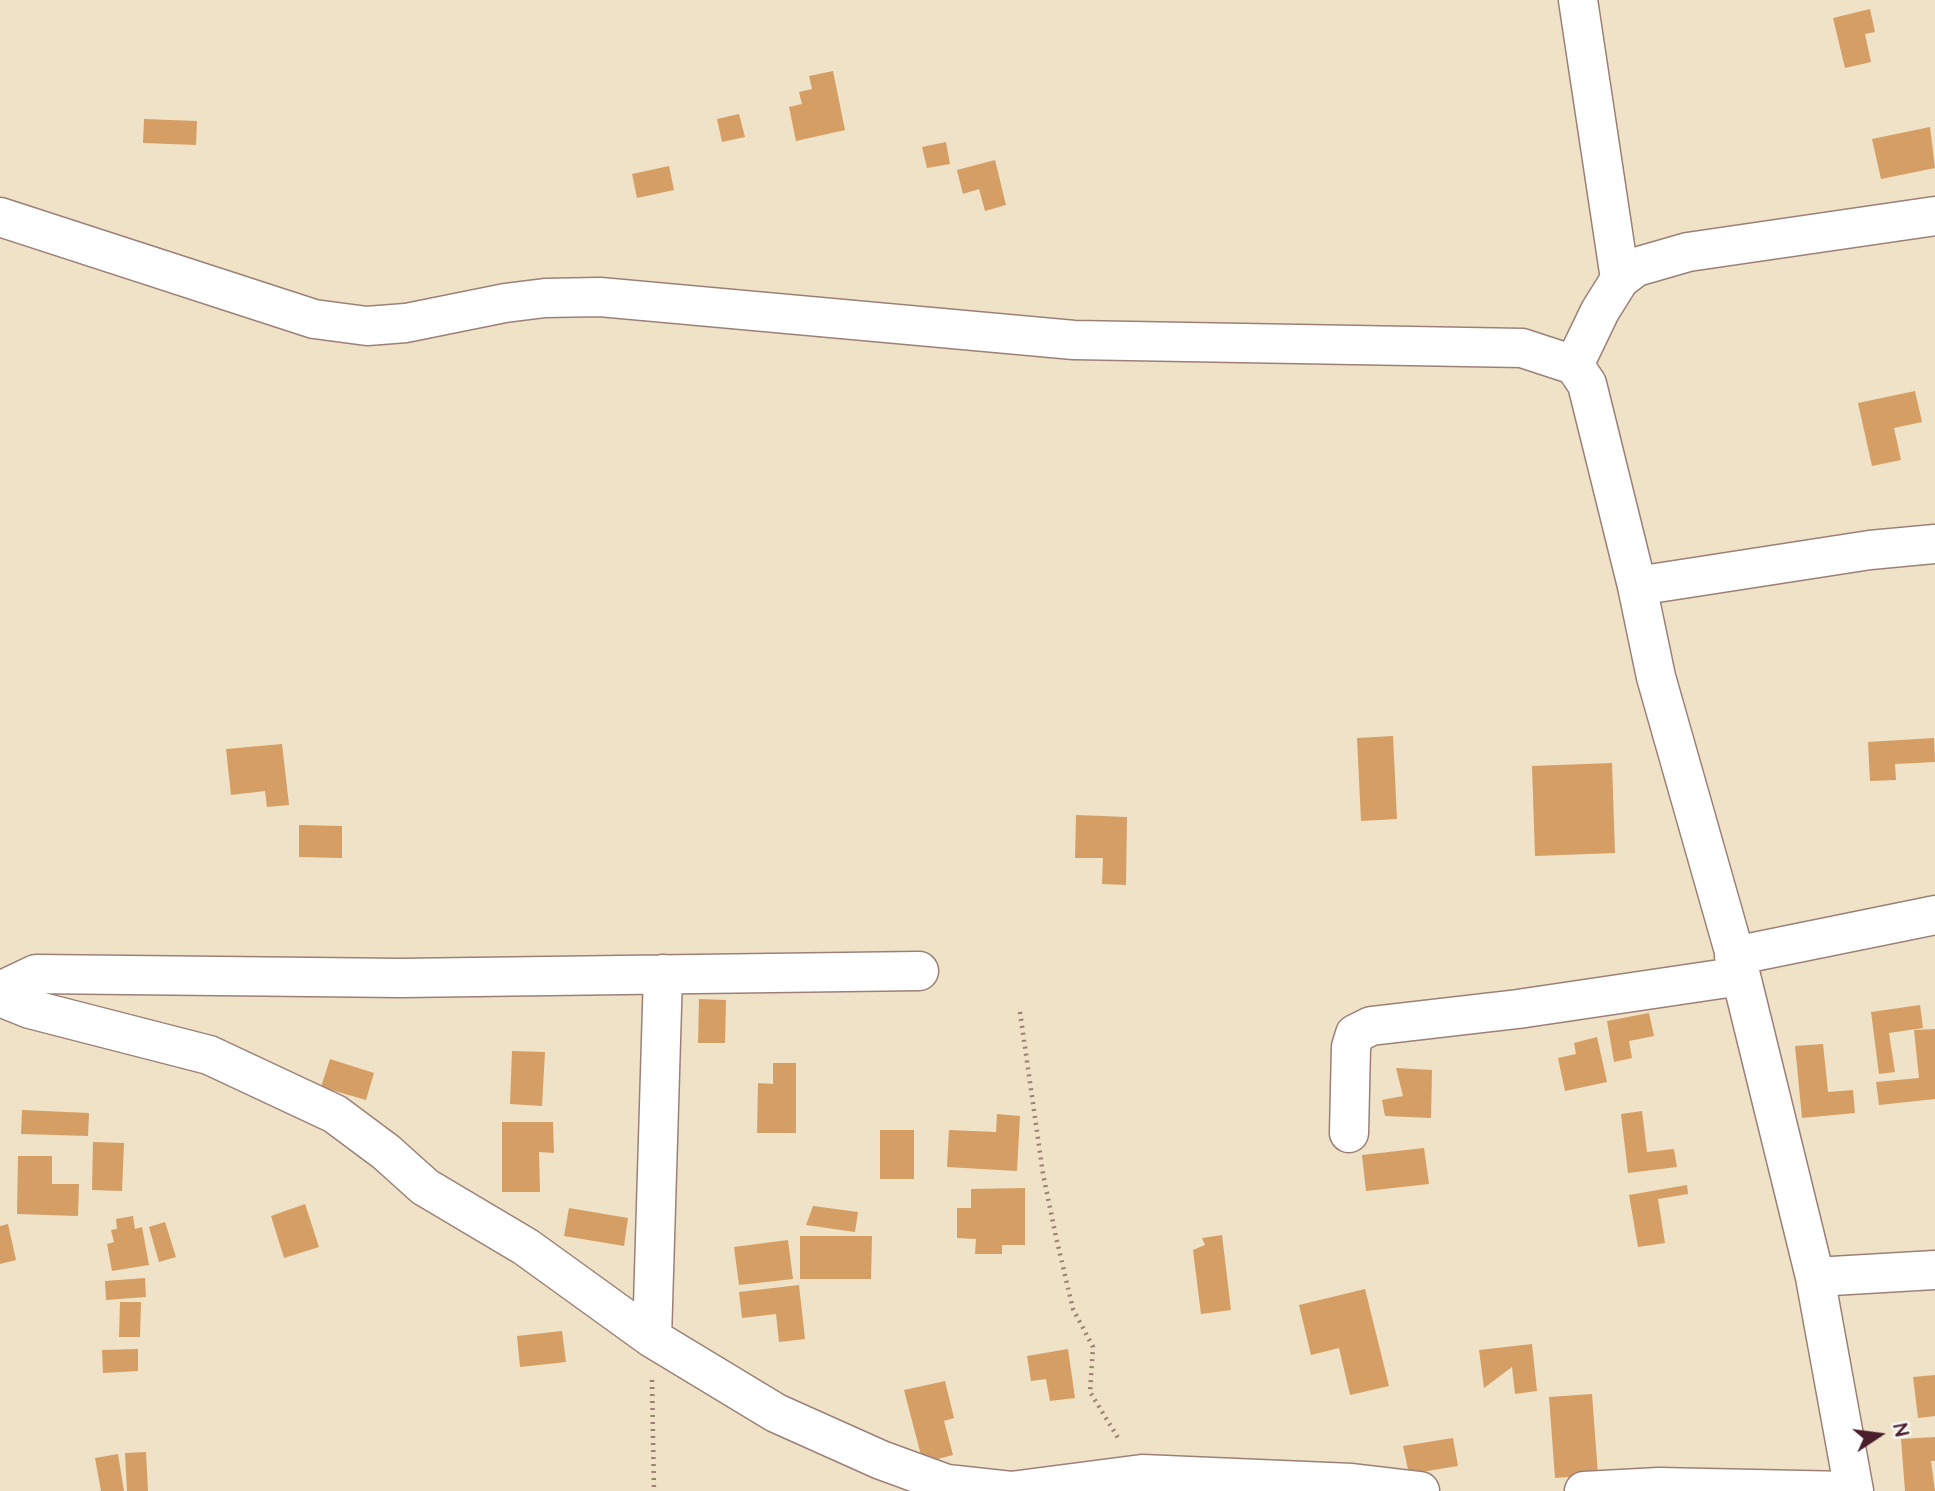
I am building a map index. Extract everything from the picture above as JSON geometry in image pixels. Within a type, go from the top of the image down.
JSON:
[{"type":"street","points":[[1578,0],[1620,279]]},
{"type":"street","points":[[1574,365],[1600,311],[1620,279],[1636,267],[1688,252],[1935,216]]},
{"type":"street","points":[[0,217],[314,319],[346,324],[406,323],[545,298],[600,297],[1074,340],[1522,348],[1574,365],[1587,384],[1637,586],[1656,677],[1738,966],[1815,1277],[1854,1491]]},
{"type":"street","points":[[1637,586],[1870,550],[1935,544]]},
{"type":"street","points":[[1349,1133],[1351,1047],[1354,1034],[1371,1026],[1518,1009],[1738,966],[1935,915]]},
{"type":"street","points":[[0,991],[36,974],[401,978],[919,971]]},
{"type":"street","points":[[652,1338],[663,974]]},
{"type":"street","points":[[0,997],[30,1009],[209,1055],[335,1114],[386,1152],[425,1187],[526,1247],[652,1338],[776,1413],[881,1460],[947,1484],[1011,1491],[1142,1474],[1223,1484],[1352,1483],[1420,1491]]},
{"type":"street","points":[[1815,1277],[1935,1270]]},
{"type":"street","points":[[1584,1491],[1659,1487],[1848,1491]]},
{"type":"path","points":[[1020,1012],[1043,1174],[1056,1237],[1073,1309],[1093,1347],[1090,1392],[1142,1474]]},
{"type":"path","points":[[652,1338],[654,1491]]},
{"type":"building","points":[[1870,9],[1875,32],[1865,34],[1871,62],[1845,68],[1833,18]]},
{"type":"building","points":[[833,71],[845,130],[796,141],[789,107],[802,104],[799,92],[812,89],[809,76]]},
{"type":"building","points":[[739,114],[745,137],[722,142],[717,119]]},
{"type":"building","points":[[144,119],[197,121],[196,145],[143,143]]},
{"type":"building","points":[[1930,127],[1935,168],[1881,179],[1872,139]]},
{"type":"building","points":[[946,142],[950,164],[927,168],[922,147]]},
{"type":"building","points":[[995,160],[1006,205],[985,211],[979,189],[963,194],[957,170]]},
{"type":"building","points":[[669,166],[674,190],[637,198],[632,174]]},
{"type":"building","points":[[1915,391],[1922,422],[1894,428],[1901,460],[1872,466],[1858,403]]},
{"type":"building","points":[[1393,736],[1397,819],[1361,821],[1357,738]]},
{"type":"building","points":[[1934,738],[1935,762],[1895,764],[1896,780],[1870,781],[1868,742]]},
{"type":"building","points":[[282,744],[289,805],[267,807],[265,791],[231,795],[226,749]]},
{"type":"building","points":[[1612,763],[1615,853],[1535,856],[1532,766]]},
{"type":"building","points":[[1076,815],[1127,817],[1126,885],[1102,884],[1103,858],[1075,858]]},
{"type":"building","points":[[299,825],[342,826],[342,858],[299,857]]},
{"type":"building","points":[[699,999],[726,1000],[725,1043],[698,1043]]},
{"type":"building","points":[[1920,1005],[1923,1028],[1889,1033],[1895,1072],[1879,1074],[1871,1012]]},
{"type":"building","points":[[1649,1013],[1654,1036],[1629,1041],[1632,1058],[1614,1062],[1607,1021]]},
{"type":"building","points":[[1935,1029],[1935,1099],[1879,1105],[1876,1082],[1919,1078],[1914,1030]]},
{"type":"building","points":[[1597,1037],[1607,1082],[1565,1091],[1558,1058],[1576,1054],[1574,1043]]},
{"type":"building","points":[[1823,1044],[1828,1092],[1853,1090],[1855,1113],[1802,1118],[1795,1046]]},
{"type":"building","points":[[512,1051],[545,1052],[542,1106],[510,1104]]},
{"type":"building","points":[[330,1059],[374,1073],[366,1100],[321,1087]]},
{"type":"building","points":[[773,1063],[796,1063],[796,1133],[757,1133],[758,1083],[773,1084]]},
{"type":"building","points":[[1396,1068],[1432,1070],[1431,1118],[1385,1116],[1382,1100],[1403,1096]]},
{"type":"building","points":[[22,1110],[89,1113],[88,1136],[21,1134]]},
{"type":"building","points":[[1642,1111],[1647,1152],[1674,1149],[1677,1167],[1628,1173],[1621,1114]]},
{"type":"building","points":[[997,1114],[1020,1116],[1017,1171],[947,1167],[949,1130],[996,1132]]},
{"type":"building","points":[[502,1122],[553,1122],[554,1153],[539,1152],[540,1192],[502,1192]]},
{"type":"building","points":[[880,1130],[914,1130],[914,1179],[880,1179]]},
{"type":"building","points":[[93,1142],[124,1143],[122,1191],[92,1190]]},
{"type":"building","points":[[1424,1148],[1429,1184],[1366,1191],[1362,1155]]},
{"type":"building","points":[[18,1156],[52,1156],[52,1184],[79,1184],[78,1216],[17,1214]]},
{"type":"building","points":[[1687,1185],[1688,1194],[1658,1199],[1665,1243],[1638,1247],[1629,1195]]},
{"type":"building","points":[[1025,1188],[1025,1245],[1002,1245],[1002,1254],[975,1254],[976,1239],[957,1238],[957,1208],[971,1208],[971,1189]]},
{"type":"building","points":[[305,1204],[319,1247],[284,1258],[271,1216]]},
{"type":"building","points":[[813,1206],[858,1212],[855,1232],[806,1225]]},
{"type":"building","points":[[569,1208],[628,1218],[624,1246],[564,1236]]},
{"type":"building","points":[[133,1216],[135,1229],[142,1227],[149,1265],[112,1271],[107,1244],[114,1242],[111,1230],[117,1229],[116,1219]]},
{"type":"building","points":[[165,1222],[176,1257],[159,1262],[149,1227]]},
{"type":"building","points":[[8,1224],[16,1260],[0,1264],[0,1226]]},
{"type":"building","points":[[1222,1235],[1231,1310],[1201,1314],[1193,1250],[1205,1245],[1202,1238]]},
{"type":"building","points":[[800,1236],[872,1236],[871,1279],[800,1279]]},
{"type":"building","points":[[788,1240],[793,1279],[739,1285],[734,1247]]},
{"type":"building","points":[[145,1278],[146,1297],[106,1300],[105,1281]]},
{"type":"building","points":[[799,1285],[805,1339],[779,1342],[776,1314],[742,1318],[739,1292]]},
{"type":"building","points":[[1365,1289],[1389,1386],[1350,1395],[1339,1348],[1311,1355],[1299,1305]]},
{"type":"building","points":[[120,1302],[141,1302],[140,1337],[119,1337]]},
{"type":"building","points":[[562,1331],[566,1362],[520,1367],[517,1336]]},
{"type":"building","points":[[1532,1344],[1537,1391],[1515,1394],[1512,1367],[1484,1388],[1479,1350]]},
{"type":"building","points":[[138,1349],[138,1371],[103,1373],[102,1350]]},
{"type":"building","points":[[1068,1349],[1075,1398],[1050,1401],[1046,1379],[1031,1381],[1027,1356]]},
{"type":"building","points":[[1935,1375],[1935,1416],[1918,1418],[1913,1377]]},
{"type":"building","points":[[945,1381],[954,1418],[944,1421],[953,1455],[923,1463],[904,1390]]},
{"type":"building","points":[[1592,1394],[1598,1475],[1555,1478],[1549,1397]]},
{"type":"building","points":[[1935,1437],[1935,1461],[1931,1461],[1935,1491],[1905,1491],[1901,1439]]},
{"type":"building","points":[[1453,1438],[1458,1466],[1409,1474],[1403,1446]]},
{"type":"building","points":[[146,1452],[148,1491],[127,1491],[125,1453]]},
{"type":"building","points":[[118,1454],[124,1491],[101,1491],[95,1458]]}]
